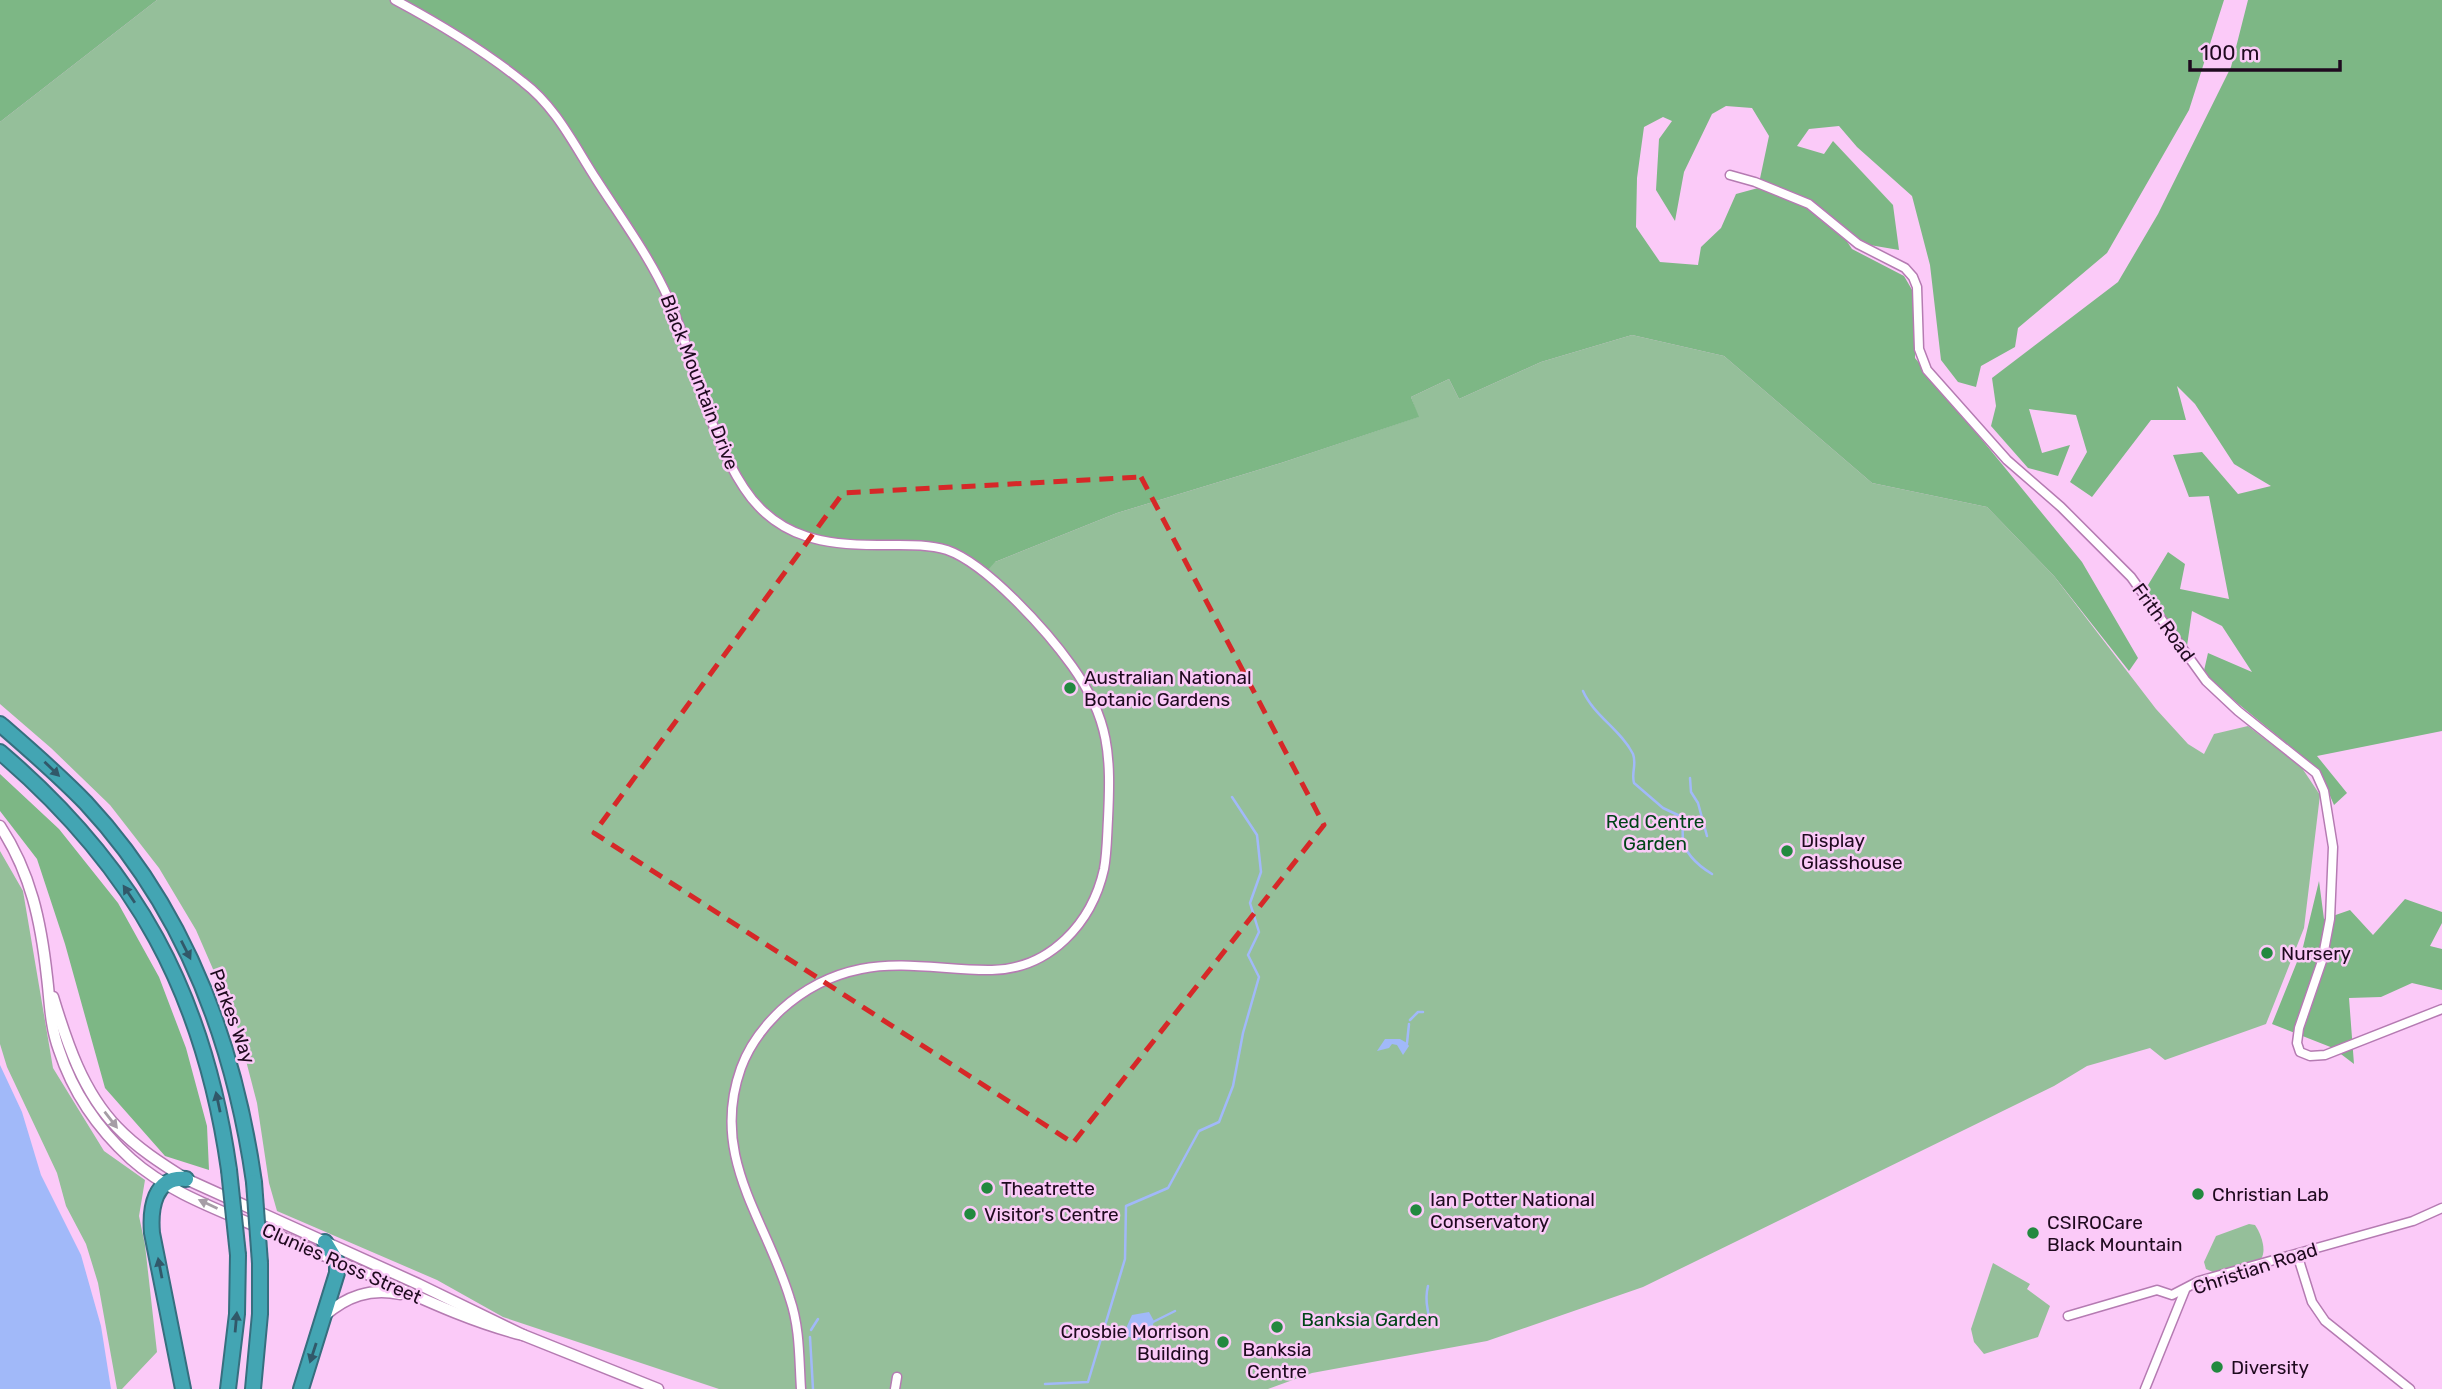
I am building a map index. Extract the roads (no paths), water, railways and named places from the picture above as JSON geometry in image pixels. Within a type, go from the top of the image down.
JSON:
[{"type":"highway","name":"Parkes Way","points":[[0,724],[48,765],[88,805],[135,863],[173,924],[211,1002],[244,1119],[254,1182],[260,1263],[260,1314],[253,1389]]},
{"type":"highway","name":"Parkes Way","points":[[0,752],[53,799],[84,833],[116,875],[165,954],[203,1046],[220,1112],[238,1255],[237,1314],[228,1389]]},
{"type":"highway","points":[[183,1389],[152,1224],[152,1202],[166,1183],[178,1178],[186,1179]]},
{"type":"highway","points":[[301,1389],[337,1273],[337,1262],[325,1242]]},
{"type":"street","name":"Black Mountain Drive","points":[[395,0],[524,83],[547,104],[566,130],[657,274],[670,302],[722,445],[739,482],[750,496],[779,523],[800,535],[822,542],[849,545],[912,544],[933,547],[968,559],[994,580],[1070,663],[1097,707],[1107,736],[1108,813],[1105,865],[1091,907],[1069,936],[1034,961],[998,970],[896,966],[865,968],[836,976],[792,1000],[770,1020],[742,1066],[733,1098],[731,1131],[737,1169],[745,1194],[793,1305],[798,1337],[800,1388]]},
{"type":"street","name":"Frith Road","points":[[1730,175],[1810,204],[1858,244],[1905,268],[1917,287],[1919,349],[1927,370],[2007,460],[2061,507],[2131,577],[2206,681],[2238,711],[2316,773],[2324,791],[2333,847],[2330,919],[2322,961],[2299,1028],[2297,1043],[2300,1052],[2310,1056],[2325,1055],[2442,1009]]},
{"type":"street","points":[[0,827],[31,888],[40,924],[47,980]]},
{"type":"street","name":"Clunies Ross Street","points":[[47,980],[75,1062],[92,1094],[116,1126],[146,1152],[186,1179],[494,1319],[523,1335],[658,1389]]},
{"type":"street","name":"Clunies Ross Street","points":[[47,980],[57,1046],[69,1079],[104,1132],[123,1151],[166,1183],[337,1262],[491,1327],[523,1335]]},
{"type":"street","name":"Christian Road","points":[[2068,1316],[2157,1290],[2172,1295],[2199,1281],[2413,1221],[2442,1208]]},
{"type":"street","points":[[2297,1254],[2312,1302],[2325,1321],[2410,1389]]},
{"type":"street","points":[[324,1317],[347,1300],[375,1290],[418,1297]]},
{"type":"street","points":[[2145,1389],[2185,1290]]},
{"type":"street","points":[[895,1389],[897,1377]]},
{"type":"water","points":[[1385,1039],[1400,1039],[1409,1046],[1403,1055],[1397,1045],[1392,1044],[1389,1048],[1377,1051]]},
{"type":"water","points":[[0,1065],[22,1112],[41,1175],[81,1255],[101,1326],[111,1389],[0,1389]]},
{"type":"water","points":[[1149,1312],[1154,1321],[1151,1332],[1138,1340],[1127,1336],[1127,1326],[1132,1315]]},
{"type":"waterway","points":[[1583,691],[1633,754],[1634,783],[1663,808],[1680,816],[1684,845],[1698,864],[1712,874]]},
{"type":"waterway","points":[[1690,778],[1691,792],[1698,803],[1707,836]]},
{"type":"waterway","points":[[1045,1384],[1088,1382],[1125,1259],[1126,1206],[1168,1188],[1199,1131],[1219,1122],[1233,1086],[1243,1033],[1259,977],[1248,955],[1259,932],[1250,903],[1261,872],[1257,835],[1232,797]]},
{"type":"waterway","points":[[1410,1020],[1418,1012],[1423,1012]]},
{"type":"waterway","points":[[1407,1043],[1409,1024]]},
{"type":"waterway","points":[[1428,1286],[1428,1326]]},
{"type":"waterway","points":[[1153,1322],[1175,1311]]},
{"type":"waterway","points":[[811,1330],[818,1319]]},
{"type":"waterway","points":[[810,1337],[813,1389]]},
{"type":"place","name":"Australian National Botanic Gardens","points":[[1070,688]]},
{"type":"place","name":"Display Glasshouse","points":[[1787,851]]},
{"type":"place","name":"Nursery","points":[[2267,953]]},
{"type":"place","name":"Theatrette","points":[[987,1188]]},
{"type":"place","name":"Christian Lab","points":[[2198,1194]]},
{"type":"place","name":"Ian Potter National Conservatory","points":[[1416,1210]]},
{"type":"place","name":"Visitor's Centre","points":[[970,1214]]},
{"type":"place","name":"CSIROCare Black Mountain","points":[[2033,1233]]},
{"type":"place","name":"Banksia Centre","points":[[1277,1327]]},
{"type":"place","name":"Crosbie Morrison Building","points":[[1223,1342]]},
{"type":"place","name":"Diversity","points":[[2217,1367]]},
{"type":"park label","name":"Red Centre Garden","points":[[1655,832]]},
{"type":"park label","name":"Banksia Garden","points":[[1370,1319]]}]
